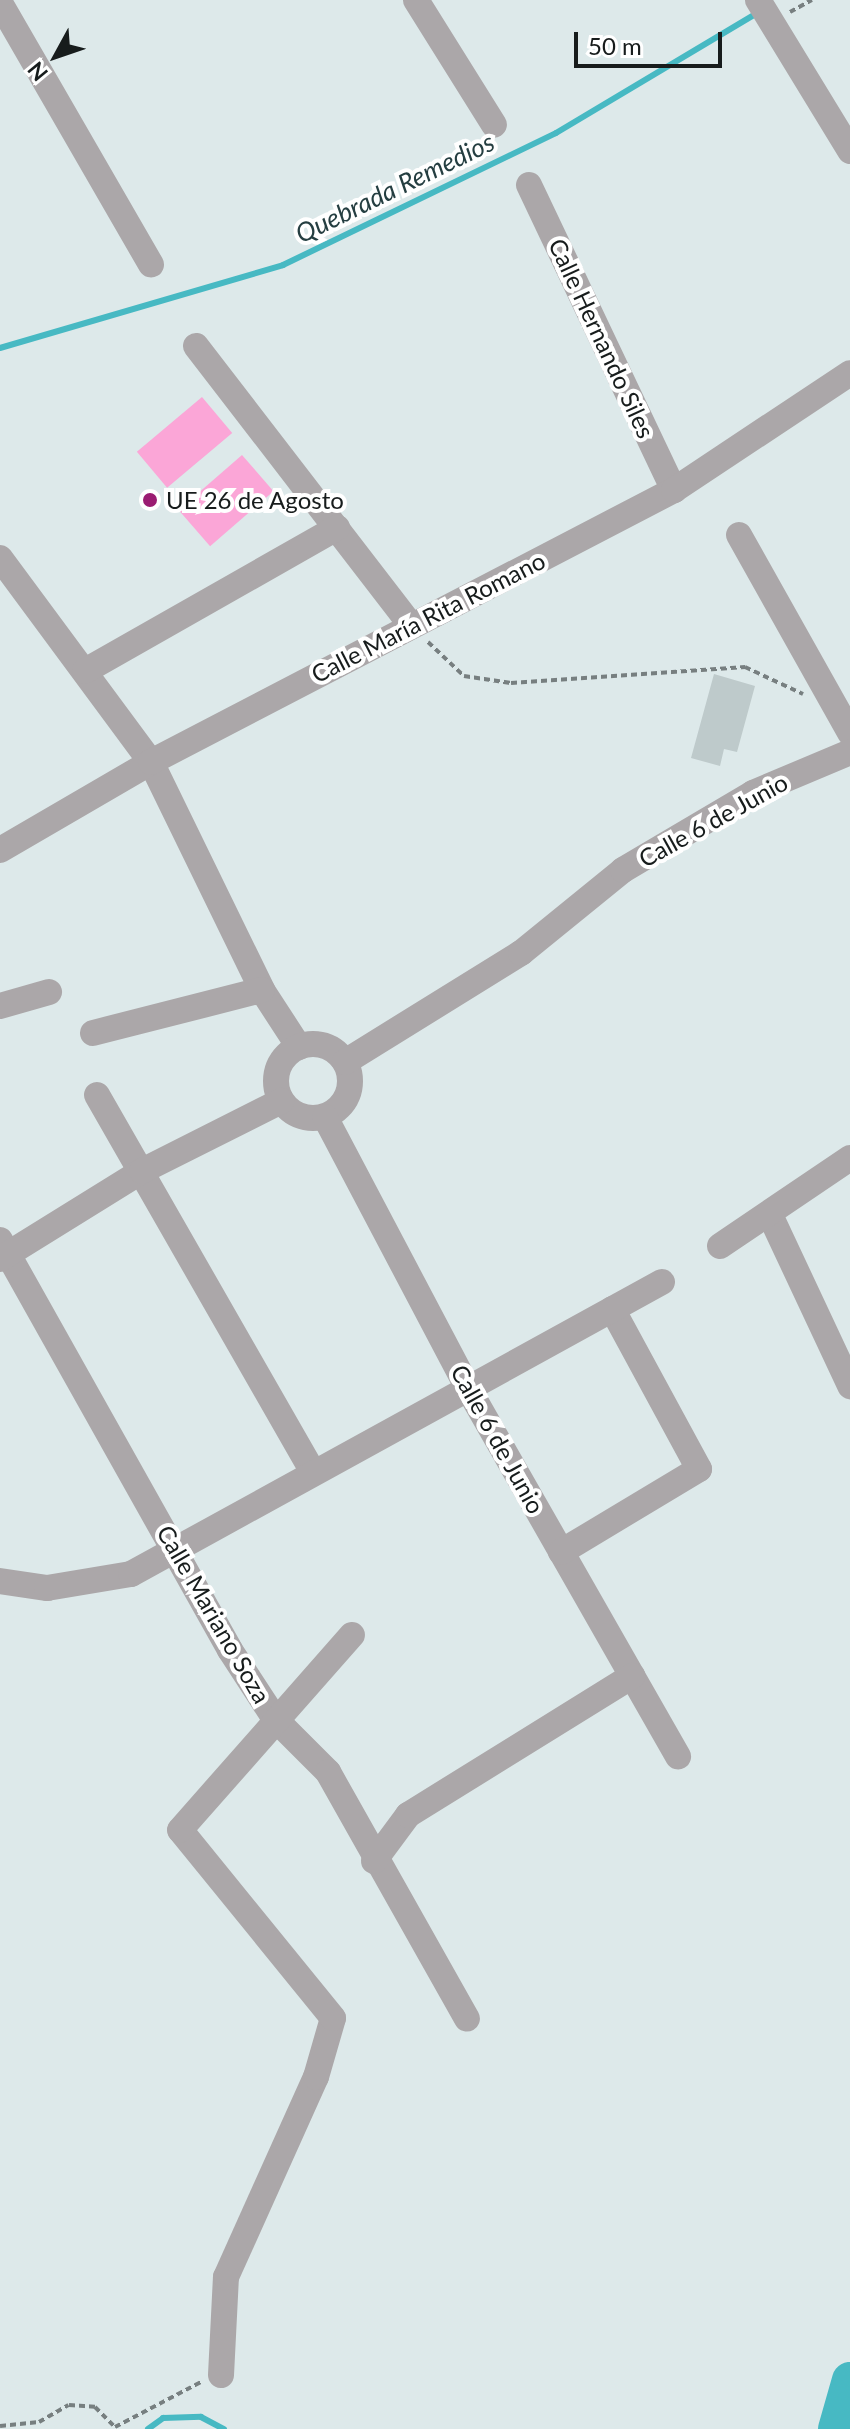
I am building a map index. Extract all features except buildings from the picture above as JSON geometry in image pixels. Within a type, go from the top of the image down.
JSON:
[{"type":"street","points":[[758,0],[850,151]]},
{"type":"street","points":[[418,1],[494,125]]},
{"type":"street","points":[[0,3],[151,265]]},
{"type":"street","name":"Calle Hernando Siles","points":[[529,185],[674,490]]},
{"type":"street","points":[[196,346],[411,625]]},
{"type":"street","name":"Calle María Rita Romano","points":[[0,850],[151,762],[674,490],[850,373]]},
{"type":"street","points":[[85,671],[337,528]]},
{"type":"street","points":[[739,535],[844,722]]},
{"type":"street","points":[[0,558],[151,762],[262,990],[299,1047]]},
{"type":"street","name":"Calle 6 de Junio","points":[[345,1062],[521,953],[623,870],[753,793],[850,752]]},
{"type":"street","points":[[93,1033],[262,990]]},
{"type":"street","points":[[0,1006],[49,992]]},
{"type":"street","points":[[320,1044],[345,1062],[349,1094],[325,1117],[301,1117],[281,1101],[280,1064],[299,1047],[320,1044]]},
{"type":"street","points":[[97,1095],[312,1471]]},
{"type":"street","points":[[3,1251],[142,1171],[281,1101]]},
{"type":"street","name":"Calle 6 de Junio","points":[[325,1117],[469,1390],[678,1757]]},
{"type":"street","points":[[720,1246],[771,1217],[793,1192],[850,1158]]},
{"type":"street","points":[[771,1217],[850,1386]]},
{"type":"street","name":"Calle Mariano Soza","points":[[3,1251],[275,1719],[328,1772],[374,1861],[467,2019]]},
{"type":"street","points":[[0,1581],[94,1585],[176,1548],[662,1282]]},
{"type":"street","points":[[561,1552],[699,1469],[612,1309]]},
{"type":"street","points":[[221,2375],[226,2277],[316,2077],[333,2018],[180,1830],[352,1635]]},
{"type":"street","points":[[374,1861],[408,1815],[632,1676]]},
{"type":"path","points":[[411,625],[464,676],[511,683],[745,667],[844,722]]},
{"type":"path","points":[[0,2426],[39,2422],[69,2405],[95,2407],[115,2427],[175,2390],[221,2375]]},
{"type":"shaded area","points":[[202,397],[232,433],[167,488],[137,452]]},
{"type":"shaded area","points":[[242,455],[273,491],[210,546],[179,510]]},
{"type":"waterway","name":"Quebrada Remedios","points":[[0,348],[283,265],[556,133],[757,13]]},
{"type":"waterway","points":[[836,2429],[850,2380]]},
{"type":"waterway","points":[[148,2429],[163,2418],[201,2417],[224,2429]]},
{"type":"place","name":"UE 26 de Agosto","points":[[150,500]]}]
